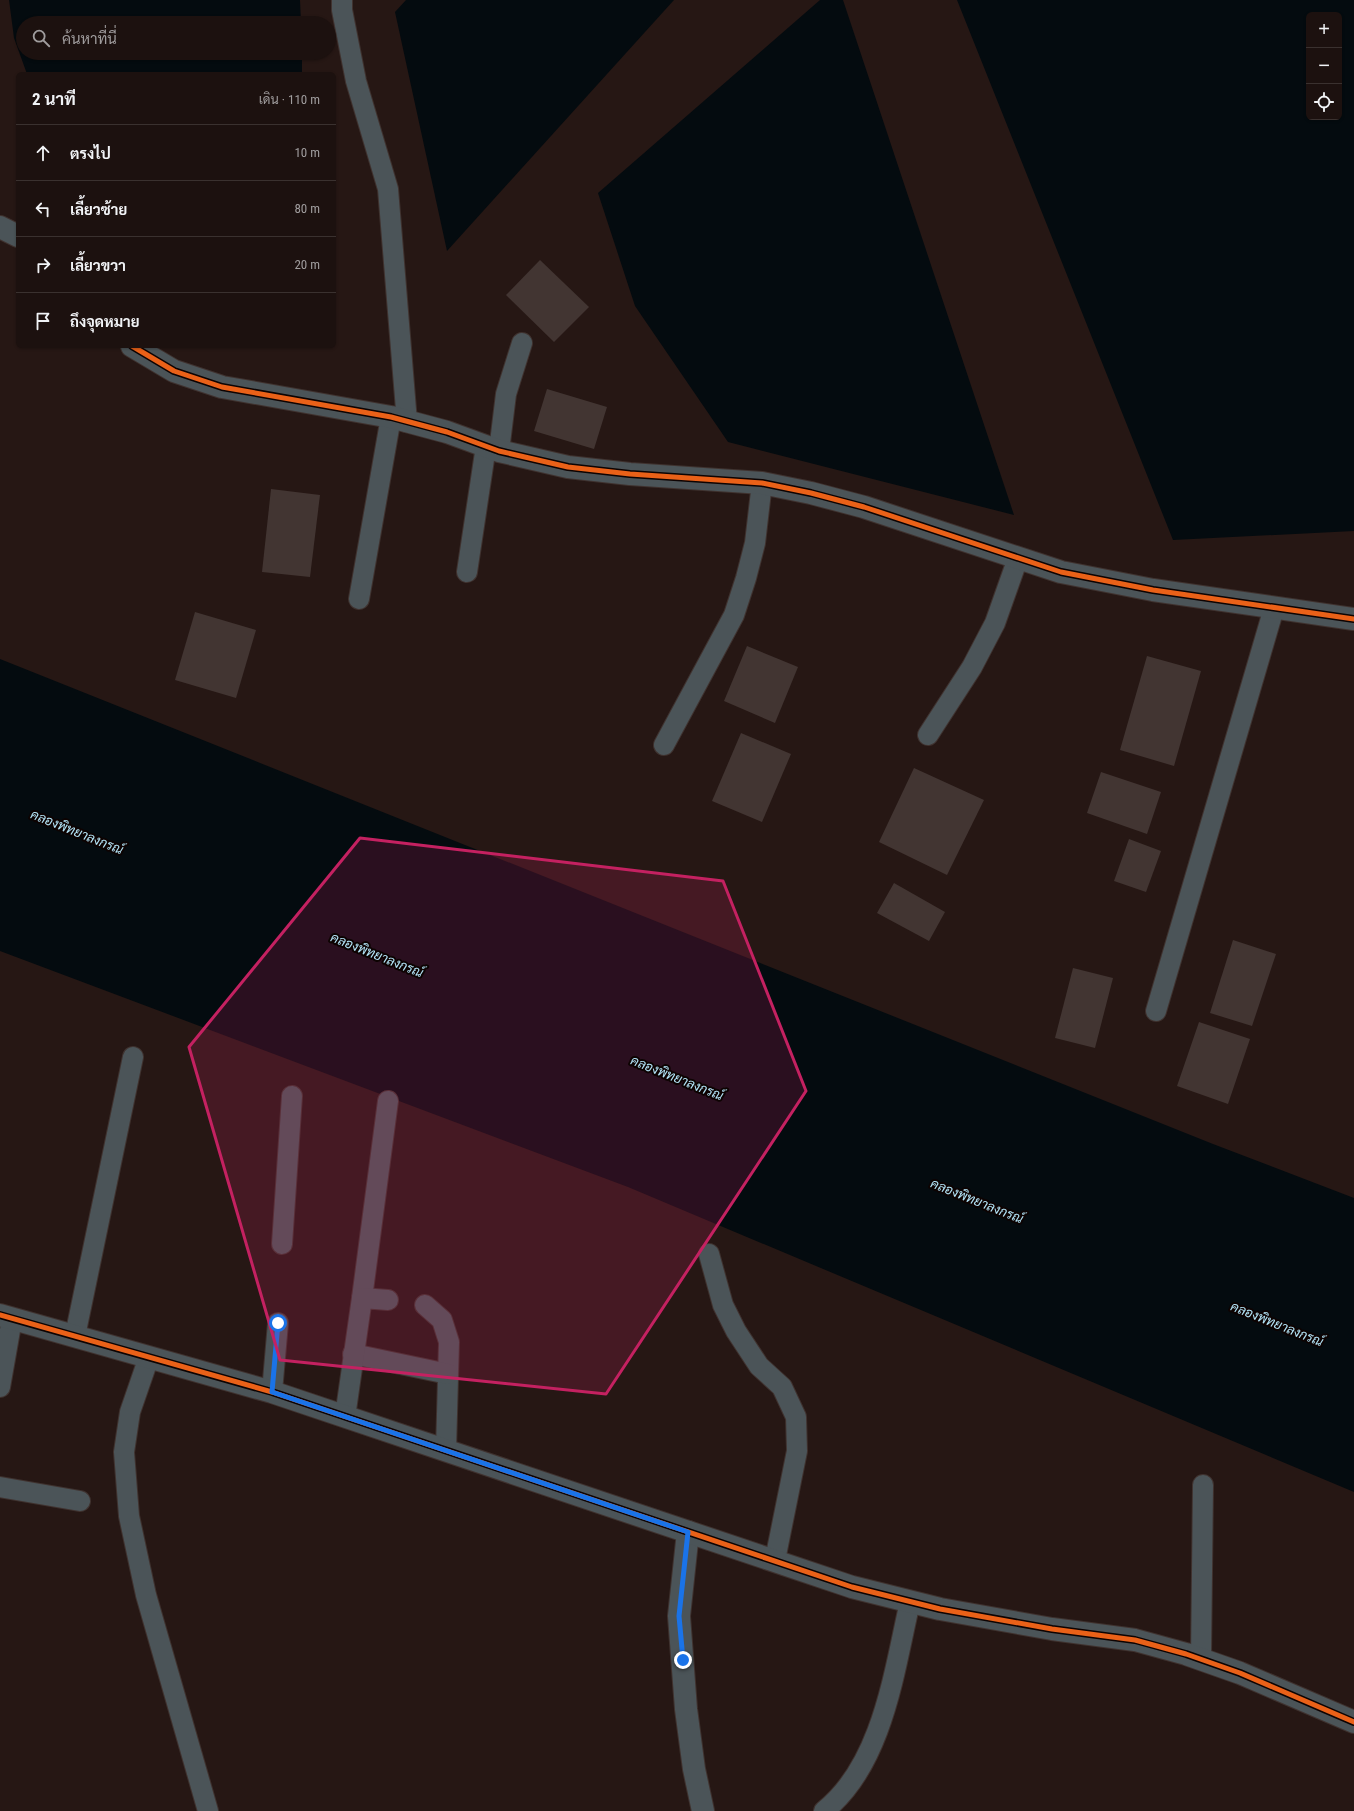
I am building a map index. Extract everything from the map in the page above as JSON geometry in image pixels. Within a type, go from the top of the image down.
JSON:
[{"type":"street","points":[[0,227],[16,235]]},
{"type":"street","points":[[135,348],[174,371],[222,388],[399,419],[447,432],[492,449],[568,467],[622,474],[762,483],[811,493],[864,507],[1061,572],[1153,590],[1354,619]]},
{"type":"street","points":[[6,1317],[272,1392],[852,1587],[940,1609],[1052,1629],[1135,1640],[1201,1659],[1240,1673],[1354,1722]]},
{"type":"street","points":[[688,1532],[679,1616],[686,1709],[694,1769],[703,1811]]},
{"type":"lane","points":[[342,0],[342,10],[356,81],[388,189],[399,419],[359,599]]},
{"type":"lane","points":[[467,572],[492,449],[506,394],[522,343]]},
{"type":"lane","points":[[664,745],[734,614],[746,578],[754,543],[762,483]]},
{"type":"lane","points":[[928,735],[972,667],[995,623],[1018,558]]},
{"type":"lane","points":[[1156,1012],[1274,608]]},
{"type":"lane","points":[[75,1336],[133,1057]]},
{"type":"lane","points":[[282,1244],[292,1096]]},
{"type":"lane","points":[[344,1417],[362,1298],[388,1101]]},
{"type":"lane","points":[[709,1254],[723,1305],[736,1331],[759,1366],[782,1387],[796,1417],[797,1451],[775,1560]]},
{"type":"lane","points":[[362,1298],[388,1300]]},
{"type":"lane","points":[[426,1305],[442,1320],[449,1342],[446,1450]]},
{"type":"lane","points":[[0,1387],[6,1317]]},
{"type":"lane","points":[[272,1392],[278,1323]]},
{"type":"lane","points":[[353,1354],[448,1374]]},
{"type":"lane","points":[[149,1357],[130,1412],[124,1452],[129,1516],[146,1595],[208,1811]]},
{"type":"lane","points":[[1201,1659],[1203,1486]]},
{"type":"lane","points":[[0,1487],[80,1501]]},
{"type":"lane","points":[[824,1811],[838,1800],[863,1765],[882,1721],[910,1602]]},
{"type":"highlighted area","points":[[360,838],[723,881],[806,1091],[606,1394],[280,1360],[189,1047]]},
{"type":"water","points":[[9,0],[300,0],[301,16],[16,16],[16,44]]},
{"type":"water","points":[[406,0],[674,0],[447,251],[395,12]]},
{"type":"water","points":[[820,0],[843,0],[1014,515],[728,442],[635,306],[598,193]]},
{"type":"water","points":[[957,0],[1354,0],[1354,531],[1173,540]]},
{"type":"water","points":[[22,60],[302,60],[302,72],[26,72]]},
{"type":"water","name":"คลองพิทยาลงกรณ์","points":[[0,659],[1213,1144],[1354,1198],[1354,1492],[628,1187],[0,951]]},
{"type":"building","points":[[540,260],[589,307],[554,342],[506,295]]},
{"type":"building","points":[[547,389],[607,407],[594,449],[534,431]]},
{"type":"building","points":[[271,489],[320,495],[310,577],[262,572]]},
{"type":"building","points":[[195,612],[256,630],[236,698],[175,680]]},
{"type":"building","points":[[747,646],[798,667],[775,723],[724,701]]},
{"type":"building","points":[[1147,656],[1201,671],[1174,766],[1120,750]]},
{"type":"building","points":[[741,733],[791,754],[762,822],[712,801]]},
{"type":"building","points":[[914,768],[984,800],[947,875],[879,842]]},
{"type":"building","points":[[1101,772],[1161,792],[1147,834],[1087,813]]},
{"type":"building","points":[[1129,839],[1161,851],[1146,892],[1114,881]]},
{"type":"building","points":[[894,883],[945,912],[929,941],[877,913]]},
{"type":"building","points":[[1233,940],[1276,954],[1252,1026],[1210,1013]]},
{"type":"building","points":[[1073,968],[1113,978],[1095,1048],[1055,1038]]},
{"type":"building","points":[[1199,1022],[1250,1039],[1228,1104],[1177,1086]]},
{"type":"cycle path","points":[[135,348],[174,371],[222,387],[391,417],[447,432],[499,451],[568,467],[630,474],[762,483],[811,493],[864,507],[1061,572],[1153,590],[1354,619]]},
{"type":"cycle path","points":[[0,1315],[272,1392],[852,1587],[940,1609],[1052,1629],[1135,1640],[1186,1654],[1240,1673],[1354,1722]]},
{"type":"route","points":[[278,1323],[272,1392],[688,1532],[679,1616],[683,1660]]}]
